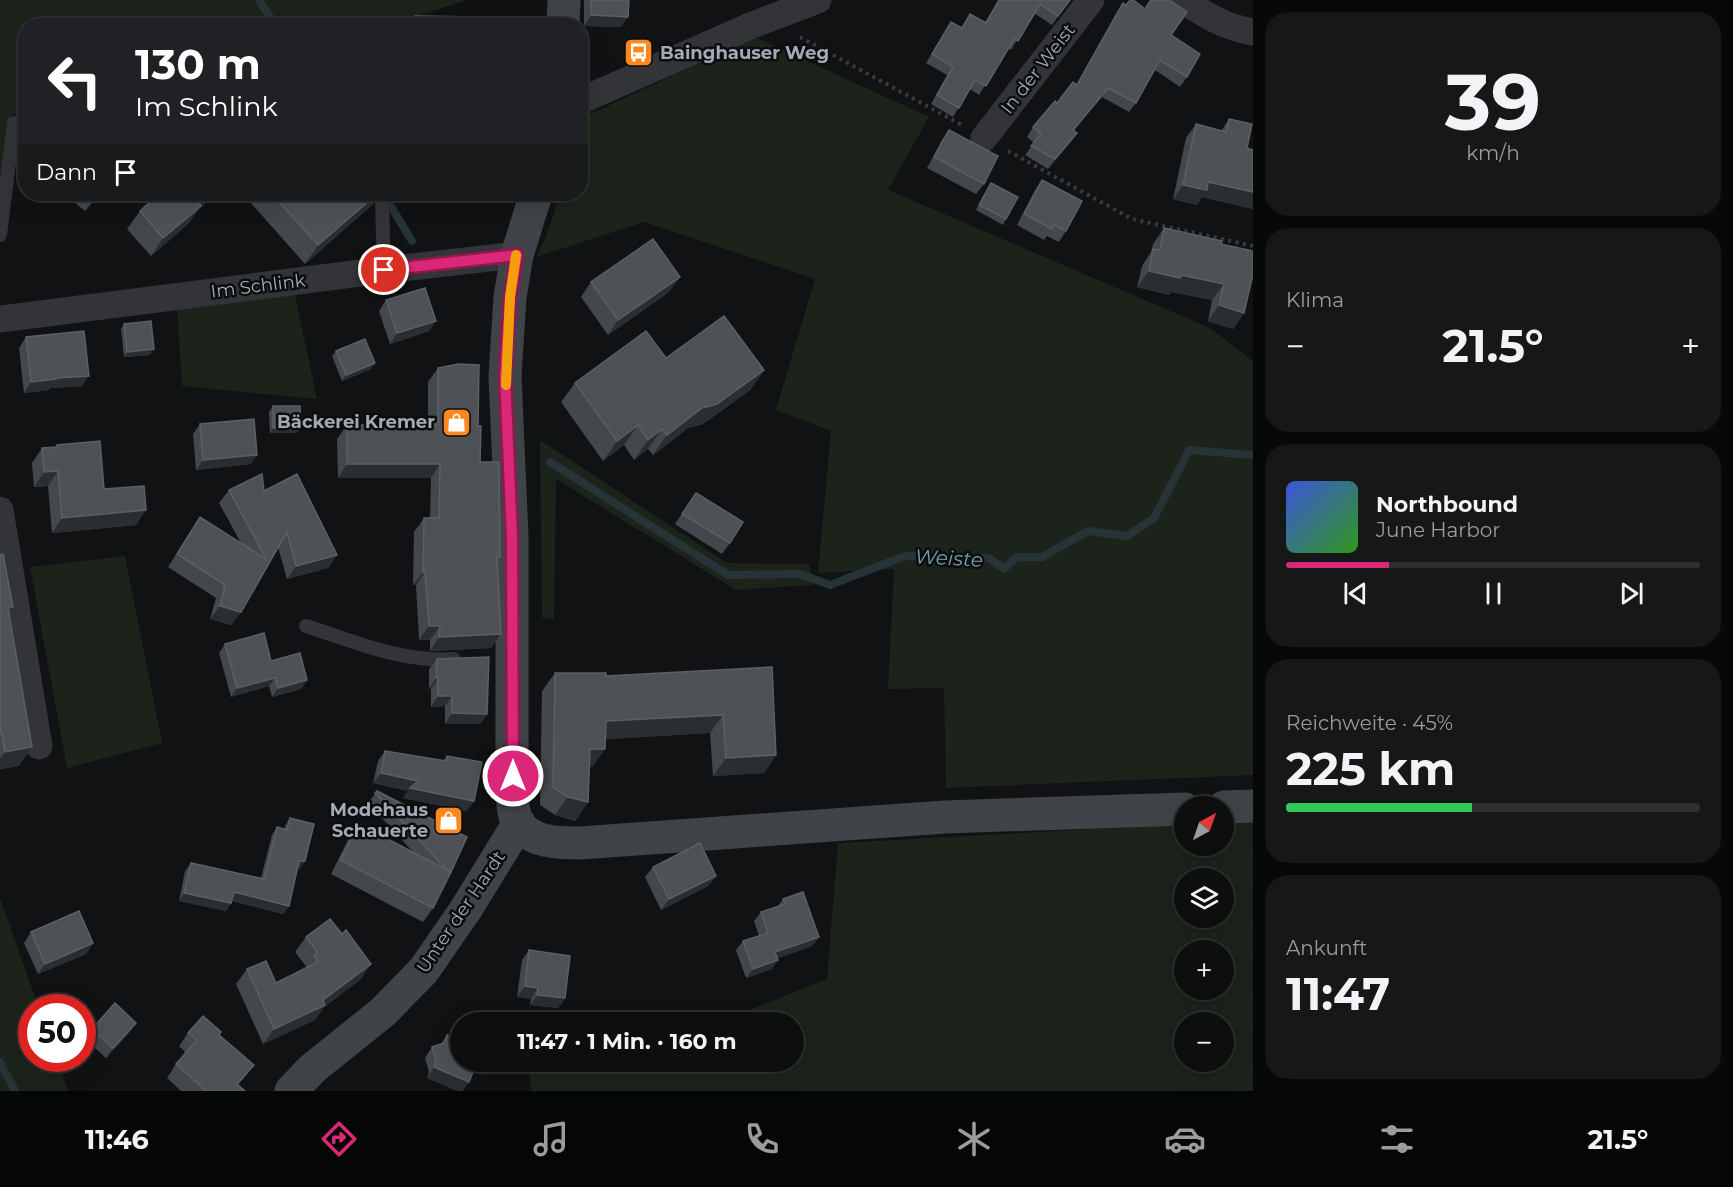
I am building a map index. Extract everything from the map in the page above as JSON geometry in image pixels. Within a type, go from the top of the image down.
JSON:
[{"type":"main road","points":[[563,18],[564,0]]},
{"type":"main road","points":[[534,201],[517,255],[510,297],[505,376],[512,537],[507,656],[512,794],[515,814],[531,832],[580,843],[945,817],[1174,808]]},
{"type":"main road","points":[[1234,807],[1253,806]]},
{"type":"main road","name":"Unter der Hardt","points":[[291,1091],[312,1069],[383,1012],[424,970],[466,909],[531,832]]},
{"type":"street","points":[[588,97],[750,26],[818,0]]},
{"type":"street","name":"In der Weist","points":[[984,138],[1091,0]]},
{"type":"street","points":[[1182,0],[1235,29],[1253,32]]},
{"type":"street","name":"Im Schlink","points":[[0,319],[517,255]]},
{"type":"street","points":[[0,510],[39,746]]},
{"type":"lane","points":[[0,235],[14,123],[18,123]]},
{"type":"lane","points":[[382,201],[384,270]]},
{"type":"lane","points":[[306,626],[392,653],[434,661],[467,658]]},
{"type":"shaded area","points":[[0,0],[467,0],[412,18],[18,18],[18,112],[10,117],[0,201]]},
{"type":"shaded area","points":[[755,37],[929,117],[888,190],[1210,328],[1253,361],[1253,775],[946,788],[944,688],[888,689],[894,569],[818,573],[831,431],[776,410],[815,279],[644,222],[536,257],[546,237],[558,201],[588,201],[588,115]]},
{"type":"shaded area","points":[[294,290],[317,399],[182,386],[177,306]]},
{"type":"shaded area","points":[[540,440],[727,563],[809,564],[813,585],[736,590],[556,479],[554,619],[542,618]]},
{"type":"shaded area","points":[[125,556],[162,743],[67,768],[30,567]]},
{"type":"shaded area","points":[[1253,821],[1253,1091],[531,1091],[530,1072],[804,1072],[804,1012],[744,1012],[827,979],[838,843],[1174,825],[1174,856],[1234,856],[1234,822]]},
{"type":"shaded area","points":[[0,898],[34,994],[18,994],[18,1072],[61,1072],[68,1091],[0,1091]]},
{"type":"building","points":[[591,0],[629,0],[628,17],[591,15]]},
{"type":"building","points":[[999,0],[1070,0],[1058,16],[1040,4],[1018,41],[1014,39],[986,86],[975,80],[959,108],[937,95],[953,67],[932,54],[951,22],[962,28],[970,14],[986,23]]},
{"type":"building","points":[[1130,0],[1145,9],[1151,0],[1169,0],[1187,12],[1171,35],[1200,54],[1187,77],[1160,60],[1136,103],[1108,88],[1073,130],[1077,133],[1055,159],[1031,146],[1041,134],[1033,127],[1055,101],[1057,103],[1073,82],[1077,85],[1123,3],[1126,5]]},
{"type":"building","points":[[415,16],[532,18],[415,18]]},
{"type":"building","points":[[1229,119],[1252,124],[1247,148],[1253,150],[1253,192],[1208,182],[1207,190],[1183,185],[1196,124],[1226,132]]},
{"type":"building","points":[[949,130],[998,156],[984,184],[934,157]]},
{"type":"building","points":[[1042,180],[1082,201],[1066,231],[1054,225],[1052,229],[1024,214]]},
{"type":"building","points":[[991,183],[1018,197],[1006,219],[979,205]]},
{"type":"building","points":[[151,201],[200,201],[201,206],[163,238],[140,211]]},
{"type":"building","points":[[278,201],[369,201],[318,245]]},
{"type":"building","points":[[1164,228],[1222,241],[1221,244],[1253,251],[1253,274],[1244,313],[1219,305],[1224,284],[1149,271],[1153,249],[1160,250]]},
{"type":"building","points":[[653,239],[680,277],[618,320],[591,282]]},
{"type":"building","points":[[425,288],[436,321],[397,333],[386,300]]},
{"type":"building","points":[[724,316],[764,370],[717,404],[702,408],[667,435],[662,429],[648,440],[638,425],[617,441],[575,383],[646,331],[666,358]]},
{"type":"building","points":[[151,321],[154,349],[127,352],[124,324]]},
{"type":"building","points":[[84,331],[89,376],[31,382],[26,337]]},
{"type":"building","points":[[365,339],[375,363],[346,375],[336,351]]},
{"type":"building","points":[[458,364],[479,365],[480,462],[499,462],[500,557],[497,557],[501,634],[439,637],[440,626],[429,626],[425,571],[423,572],[424,518],[439,518],[440,464],[347,464],[347,425],[438,425],[438,368]]},
{"type":"building","points":[[273,406],[300,406],[301,428],[273,428]]},
{"type":"building","points":[[254,419],[257,455],[203,460],[200,424]]},
{"type":"building","points":[[100,441],[104,489],[144,486],[146,510],[62,518],[58,471],[44,472],[42,448]]},
{"type":"building","points":[[262,474],[264,491],[297,474],[337,555],[296,566],[287,532],[241,612],[220,606],[225,585],[177,554],[200,517],[266,559],[229,490]]},
{"type":"building","points":[[696,493],[743,522],[730,543],[682,514]]},
{"type":"building","points":[[3,554],[13,607],[8,608],[32,747],[5,752],[0,726],[0,555]]},
{"type":"building","points":[[264,633],[271,661],[300,653],[307,680],[278,688],[275,678],[237,688],[225,644]]},
{"type":"building","points":[[489,657],[487,714],[452,713],[452,696],[438,696],[437,659]]},
{"type":"building","points":[[772,667],[776,755],[726,758],[723,715],[606,721],[605,749],[590,749],[588,802],[568,797],[553,787],[555,673],[606,673],[606,676]]},
{"type":"building","points":[[385,751],[446,761],[447,756],[482,762],[474,801],[410,788],[418,781],[381,773]]},
{"type":"building","points":[[377,791],[467,837],[451,872],[375,793]]},
{"type":"building","points":[[290,818],[314,824],[305,861],[299,861],[289,906],[234,892],[231,903],[184,893],[191,863],[264,879],[277,827],[287,830]]},
{"type":"building","points":[[359,824],[451,872],[433,908],[340,860]]},
{"type":"building","points":[[700,843],[716,876],[669,899],[653,867]]},
{"type":"building","points":[[803,892],[819,937],[775,952],[778,960],[753,969],[743,941],[768,933],[761,912],[785,904],[783,899]]},
{"type":"building","points":[[79,911],[93,943],[45,964],[31,932]]},
{"type":"building","points":[[330,919],[342,934],[346,930],[371,964],[323,1000],[325,1005],[274,1029],[247,969],[266,961],[276,983],[318,962],[314,955],[318,953],[306,937]]},
{"type":"building","points":[[529,950],[570,956],[565,998],[537,995],[538,988],[525,986]]},
{"type":"building","points":[[115,1003],[136,1023],[113,1048],[96,1033],[96,1024]]},
{"type":"building","points":[[203,1016],[221,1032],[219,1035],[254,1065],[237,1084],[245,1091],[206,1091],[176,1064],[197,1040],[188,1033]]},
{"type":"building","points":[[447,1035],[450,1036],[450,1072],[473,1072],[469,1082],[434,1067],[436,1061],[432,1047],[444,1043]]},
{"type":"waterway","name":"Weiste","points":[[259,0],[271,18]]},
{"type":"waterway","name":"Weiste","points":[[388,201],[412,241]]},
{"type":"waterway","name":"Weiste","points":[[550,462],[728,575],[800,574],[830,585],[905,556],[989,558],[1004,569],[1017,557],[1042,557],[1088,531],[1127,536],[1154,518],[1189,450],[1253,455]]},
{"type":"waterway","points":[[0,1062],[15,1091]]},
{"type":"slow traffic","points":[[506,385],[510,297],[516,255]]},
{"type":"place","name":"Bainghauser Weg","points":[[639,53]]},
{"type":"place","name":"Bäckerei Kremer","points":[[456,422]]},
{"type":"place","name":"Modehaus Schauerte","points":[[449,820]]},
{"type":"route","points":[[384,270],[517,255],[510,297],[505,376],[512,537],[513,776]]}]
